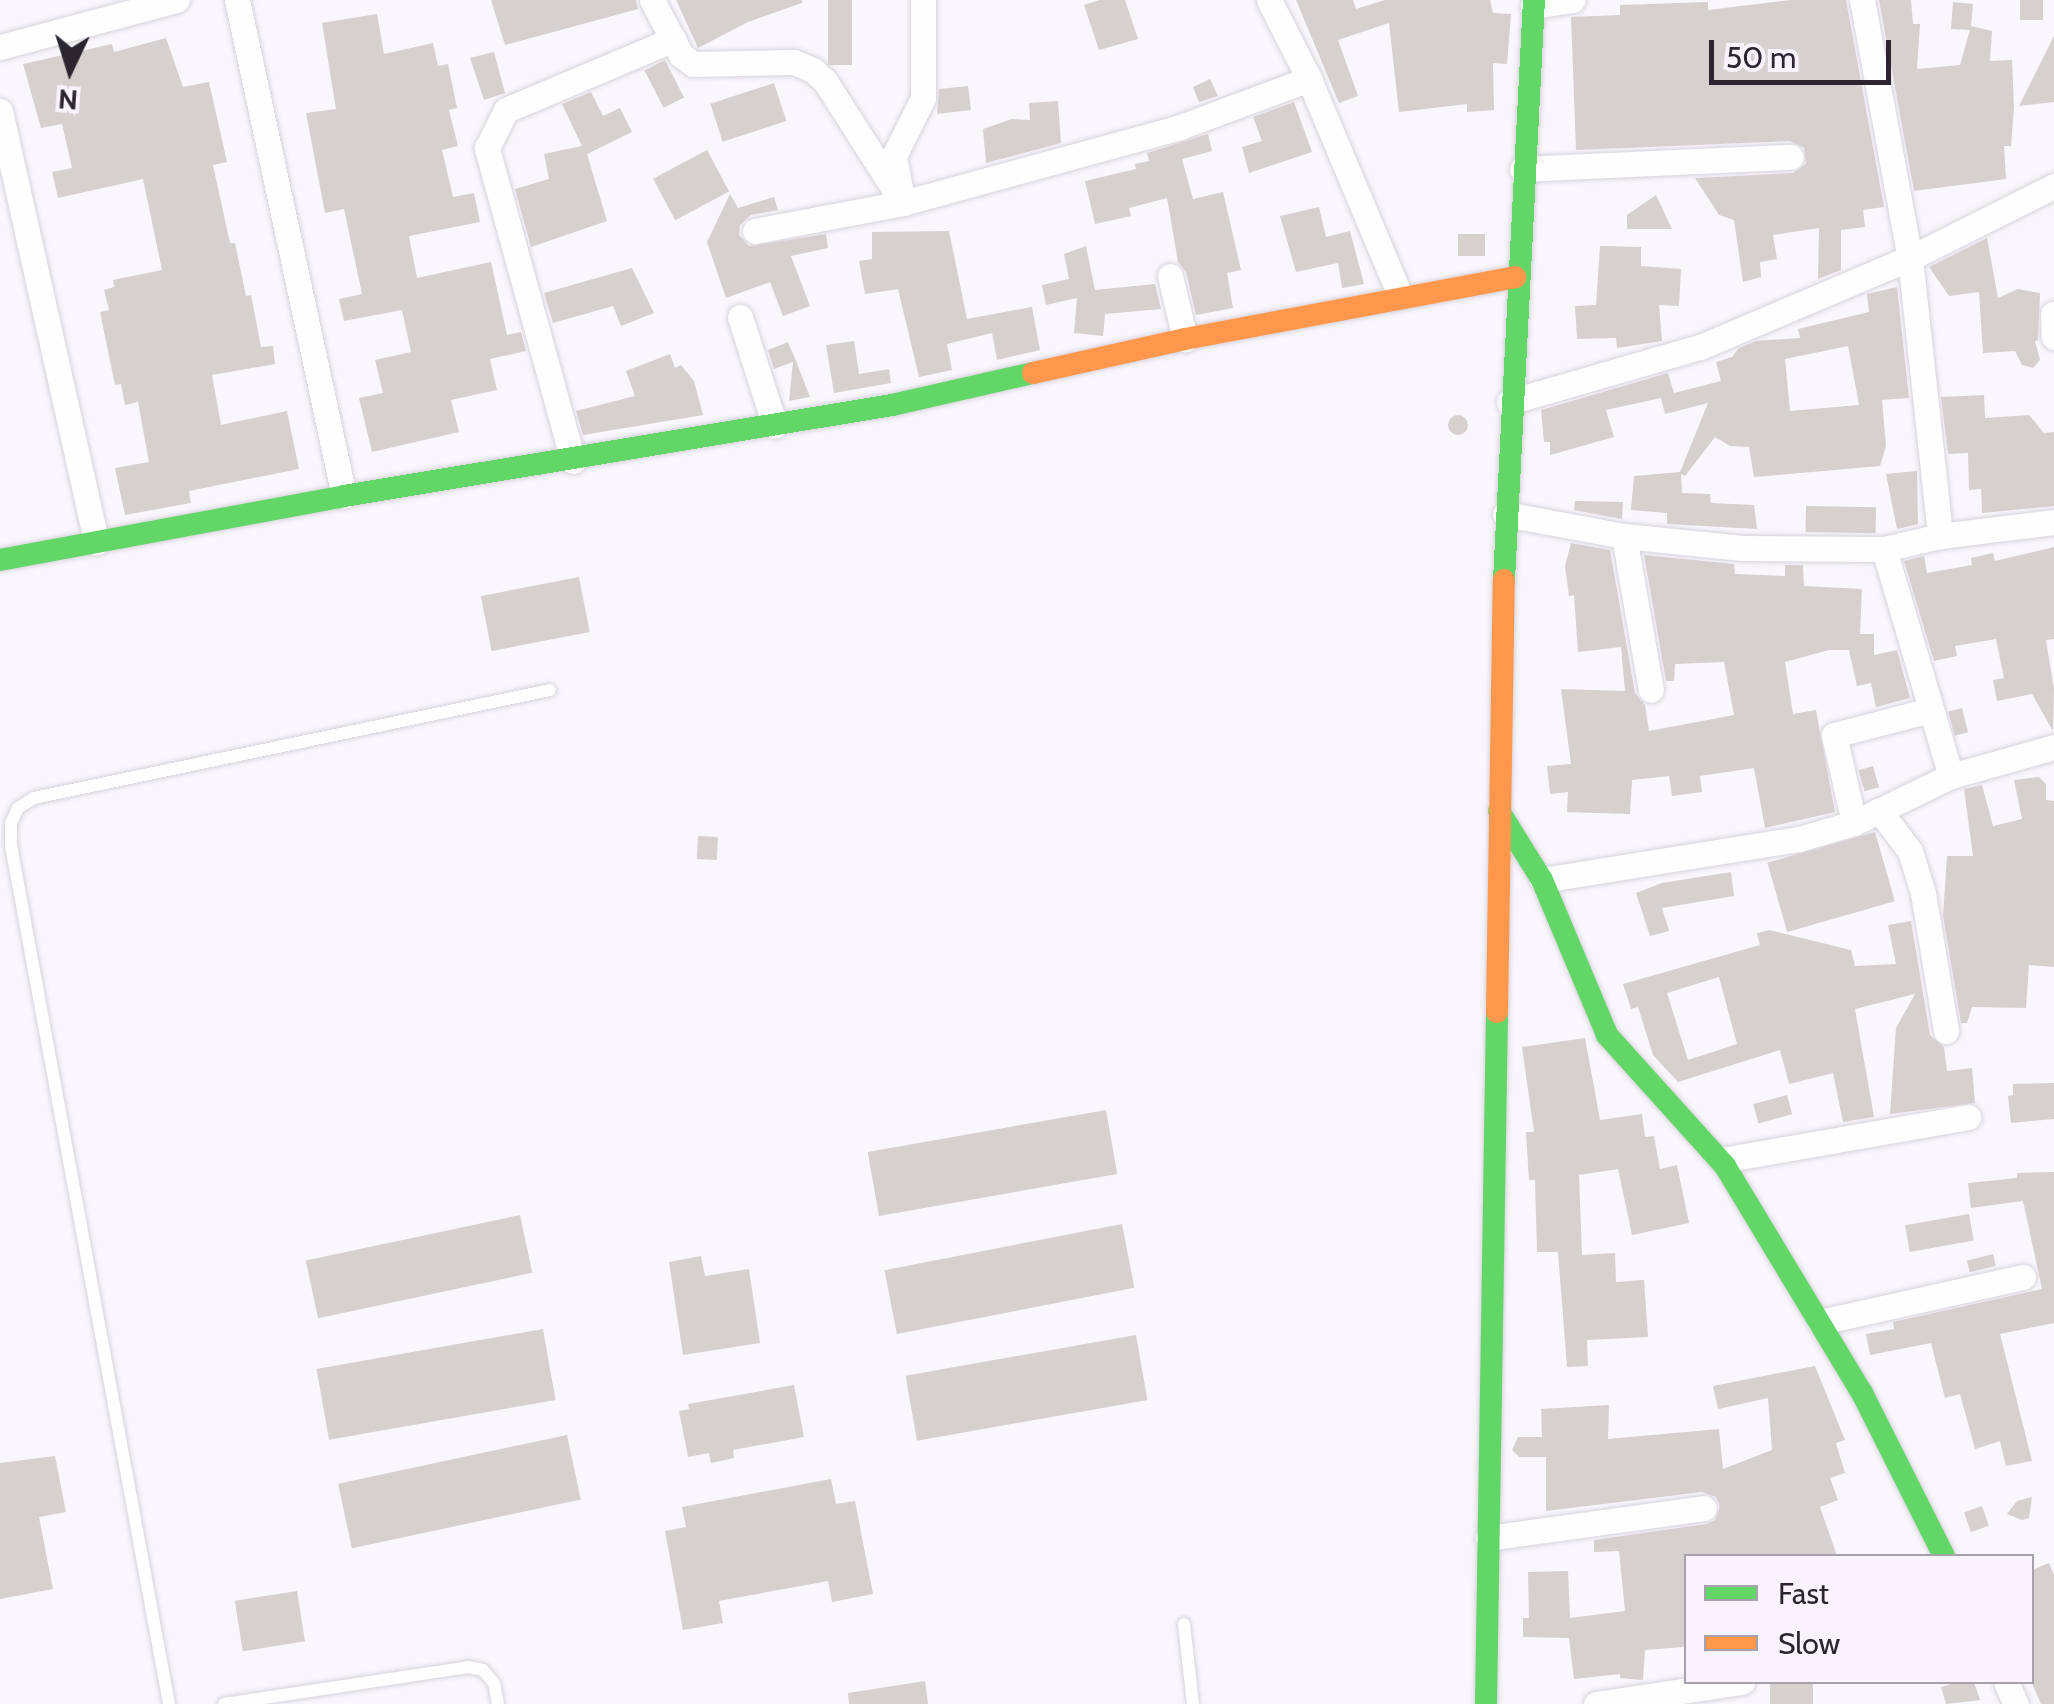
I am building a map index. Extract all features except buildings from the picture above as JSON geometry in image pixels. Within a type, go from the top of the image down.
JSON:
[{"type":"street","points":[[0,48],[177,0]]},
{"type":"street","points":[[238,0],[344,496]]},
{"type":"street","points":[[652,0],[680,55],[693,64],[794,62],[812,70],[825,81],[903,203]]},
{"type":"street","points":[[903,203],[894,156],[923,98],[923,0]]},
{"type":"street","points":[[1269,0],[1310,79],[1400,296]]},
{"type":"street","points":[[1486,1704],[1508,402],[1534,3],[1573,0]]},
{"type":"street","points":[[1862,0],[1910,258],[1940,536]]},
{"type":"street","points":[[574,462],[486,148],[506,110],[674,39]]},
{"type":"street","points":[[755,231],[903,203],[1180,127],[1310,79]]},
{"type":"street","points":[[0,111],[96,542]]},
{"type":"street","points":[[1522,169],[1791,157]]},
{"type":"street","points":[[1508,402],[1700,347],[1910,258],[2054,186]]},
{"type":"street","points":[[1170,276],[1184,339]]},
{"type":"street","points":[[0,560],[344,496],[574,462],[775,426],[1043,373],[1184,339],[1515,277]]},
{"type":"street","points":[[740,317],[775,426]]},
{"type":"street","points":[[1505,514],[1624,536],[1742,548],[1884,548],[1940,536],[2054,522]]},
{"type":"street","points":[[1624,536],[1651,690]]},
{"type":"street","points":[[1884,548],[1950,776]]},
{"type":"street","points":[[1854,824],[1834,735],[1930,710]]},
{"type":"street","points":[[1542,880],[1799,839],[1854,824],[1950,776],[2054,747]]},
{"type":"street","points":[[1879,810],[1910,851],[1923,893],[1946,1031]]},
{"type":"street","points":[[1499,811],[1542,880],[1607,1035],[1722,1160],[1862,1393],[1943,1554]]},
{"type":"street","points":[[1722,1160],[1968,1117]]},
{"type":"street","points":[[1820,1322],[2024,1278]]},
{"type":"street","points":[[1488,1538],[1704,1508]]},
{"type":"street","points":[[1596,1704],[1729,1684]]},
{"type":"lane","points":[[0,812],[18,808],[34,798],[550,690]]},
{"type":"lane","points":[[18,808],[11,823],[11,846],[169,1704]]},
{"type":"lane","points":[[1184,1624],[1194,1704]]},
{"type":"lane","points":[[224,1704],[468,1667],[483,1670],[494,1683],[498,1704]]},
{"type":"traffic: fast","points":[[1504,580],[1534,0]]},
{"type":"traffic: fast","points":[[0,560],[344,496],[892,405],[1033,373]]},
{"type":"traffic: fast","points":[[1499,811],[1542,880],[1607,1035],[1725,1166],[1862,1393],[1943,1554]]},
{"type":"traffic: fast","points":[[1486,1704],[1497,1012]]},
{"type":"traffic: slow","points":[[1033,373],[1185,339],[1515,277]]},
{"type":"traffic: slow","points":[[1497,1012],[1504,580]]}]
